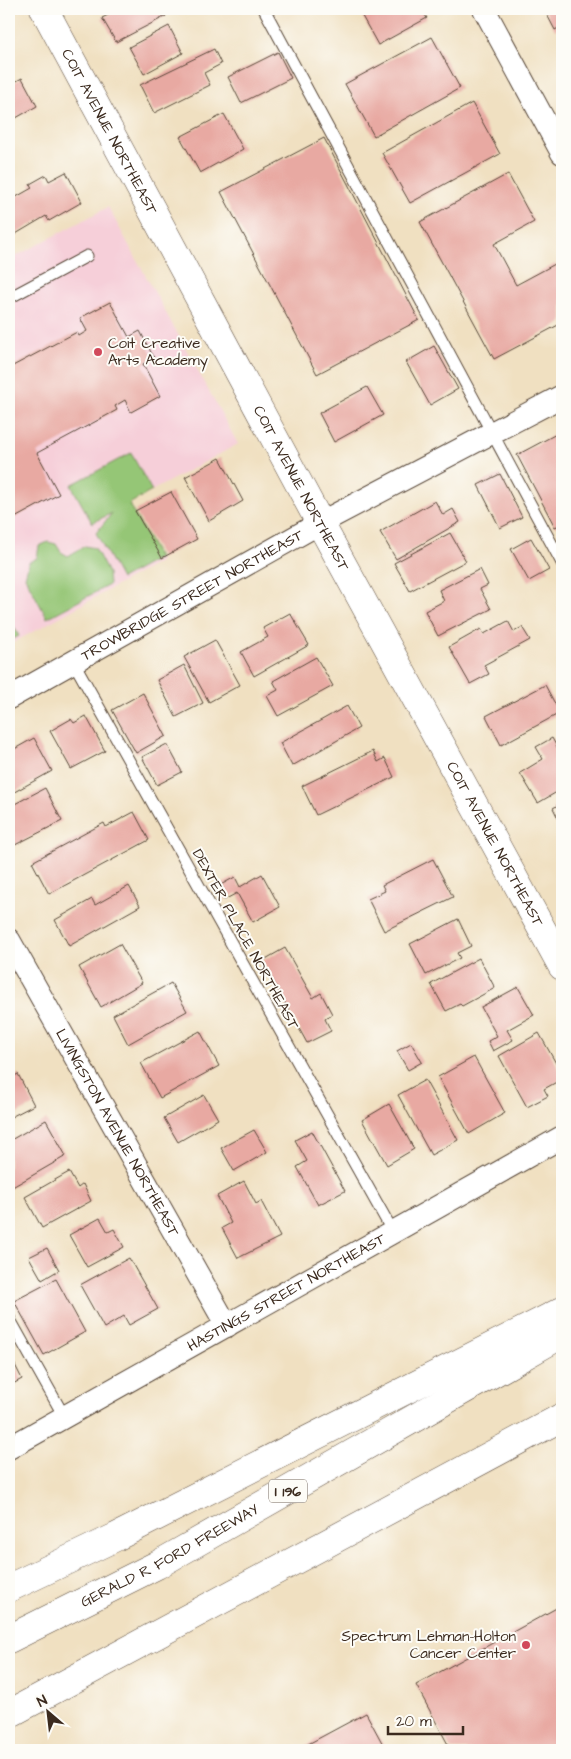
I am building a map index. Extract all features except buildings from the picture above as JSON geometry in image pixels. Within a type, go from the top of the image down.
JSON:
[{"type":"main road","name":"COIT AVENUE NORTHEAST","points":[[44,9],[320,523],[562,966]]},
{"type":"main road","points":[[9,1588],[125,1533],[562,1311]]},
{"type":"main road","name":"GERALD R FORD FREEWAY","points":[[9,1639],[157,1565],[562,1334]]},
{"type":"main road","points":[[9,1714],[562,1417]]},
{"type":"street","points":[[484,9],[562,153]]},
{"type":"street","name":"TROWBRIDGE STREET NORTHEAST","points":[[9,698],[320,523],[562,396]]},
{"type":"street","name":"LIVINGSTON AVENUE NORTHEAST","points":[[9,940],[227,1326]]},
{"type":"street","name":"HASTINGS STREET NORTHEAST","points":[[9,1448],[562,1137]]},
{"type":"lane","points":[[264,9],[562,563]]},
{"type":"lane","points":[[9,298],[87,256]]},
{"type":"lane","name":"DEXTER PLACE NORTHEAST","points":[[73,661],[393,1232]]},
{"type":"lane","points":[[9,1318],[65,1418]]},
{"type":"shaded area","name":"Coit Creative Arts Academy","points":[[108,207],[238,444],[129,503],[161,561],[9,645],[9,260]]},
{"type":"green space","points":[[131,453],[152,491],[129,504],[159,558],[121,579],[96,533],[112,513],[92,523],[71,485]]},
{"type":"green space","points":[[48,542],[56,544],[61,552],[68,556],[85,546],[95,548],[108,573],[109,585],[47,618],[25,577],[29,562],[37,558],[39,546]]},
{"type":"green space","points":[[9,618],[19,636],[9,641]]},
{"type":"place","name":"Coit Creative Arts Academy","points":[[98,352]]},
{"type":"place","name":"Spectrum Lehman-Holton Cancer Center","points":[[526,1645]]}]
